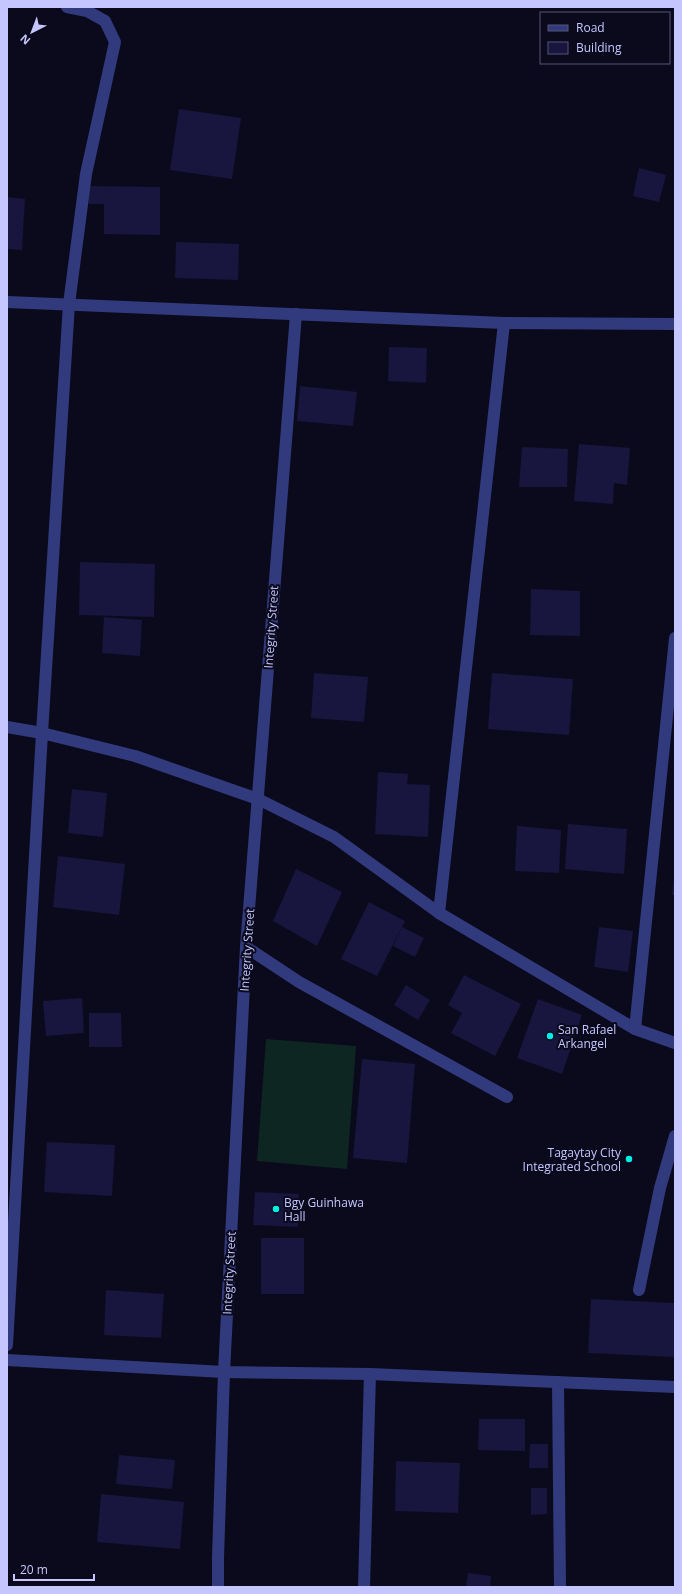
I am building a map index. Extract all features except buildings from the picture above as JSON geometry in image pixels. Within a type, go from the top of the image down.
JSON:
[{"type":"street","points":[[7,1345],[42,733],[69,304],[86,174],[115,42],[105,21],[87,11],[67,7]]},
{"type":"street","points":[[7,302],[504,323],[675,324]]},
{"type":"street","name":"Integrity Street","points":[[218,1587],[224,1372],[246,947],[296,314]]},
{"type":"street","points":[[439,914],[504,323]]},
{"type":"street","points":[[634,1029],[675,638]]},
{"type":"street","points":[[7,727],[42,733],[134,756],[258,798],[334,837],[439,914],[634,1029],[675,1043]]},
{"type":"street","points":[[246,947],[299,982],[507,1097]]},
{"type":"street","points":[[639,1290],[660,1188],[675,1136]]},
{"type":"street","points":[[7,1360],[224,1372],[370,1374],[675,1387]]},
{"type":"street","points":[[364,1587],[370,1374]]},
{"type":"street","points":[[558,1382],[560,1587]]},
{"type":"green space","points":[[266,1039],[356,1046],[347,1169],[257,1161]]},
{"type":"place","name":"San Rafael Arkangel","points":[[550,1036]]},
{"type":"place","name":"Tagaytay City Integrated School","points":[[629,1159]]},
{"type":"place","name":"Bgy Guinhawa Hall","points":[[276,1209]]}]
